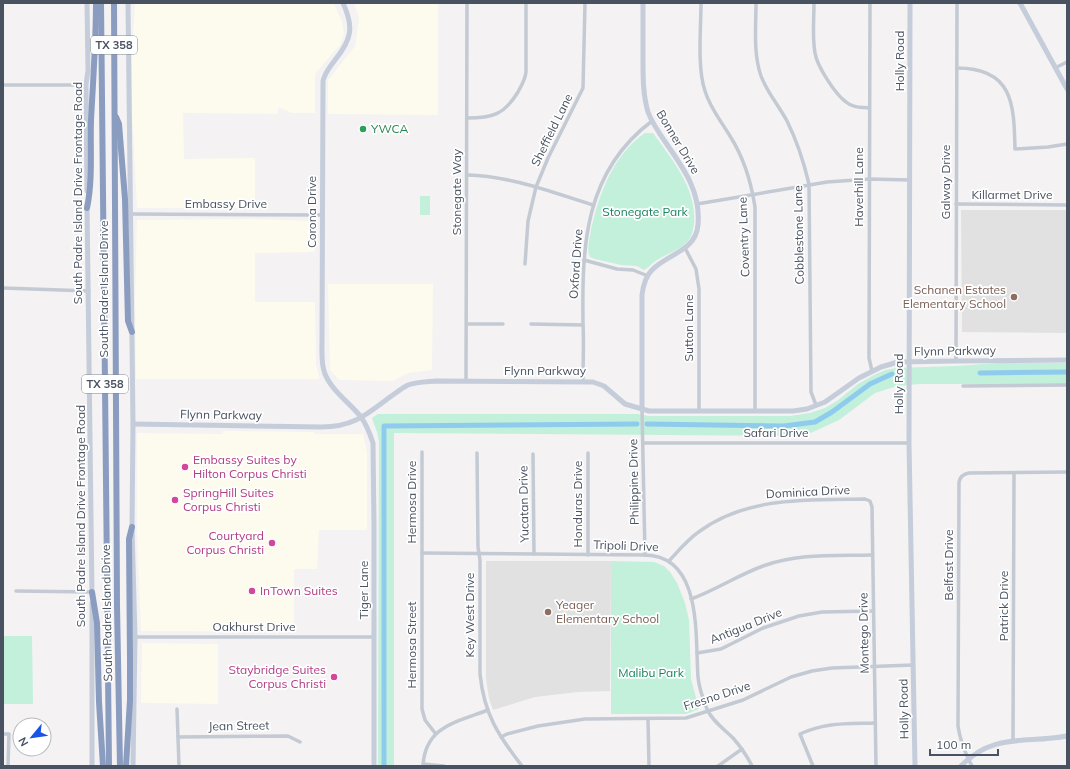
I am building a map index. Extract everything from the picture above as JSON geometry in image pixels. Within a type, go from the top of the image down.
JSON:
[{"type":"highway","points":[[87,208],[91,190],[91,120],[96,42],[96,3]]},
{"type":"highway","name":"South Padre Island Drive","points":[[101,3],[109,766]]},
{"type":"highway","name":"South Padre Island Drive","points":[[114,3],[117,606],[120,766]]},
{"type":"highway","points":[[114,111],[119,124],[123,168],[128,321],[132,332]]},
{"type":"highway","points":[[126,766],[130,679],[129,539],[132,527]]},
{"type":"highway","points":[[92,592],[97,623],[99,702],[103,766]]},
{"type":"street","name":"South Padre Island Drive Frontage Road","points":[[87,3],[88,70],[86,85],[92,592],[92,766]]},
{"type":"street","points":[[128,3],[133,424],[132,527],[135,637],[133,766]]},
{"type":"street","name":"Corona Drive","points":[[343,3],[350,18],[349,41],[343,51],[327,70],[322,81],[322,363],[325,375],[332,385],[361,418]]},
{"type":"street","name":"Stonegate Way","points":[[466,381],[467,3]]},
{"type":"street","points":[[467,118],[489,117],[506,109],[523,83],[526,72],[526,3]]},
{"type":"street","name":"Sheffield Lane","points":[[525,264],[528,221],[536,187],[548,158],[583,88],[585,3]]},
{"type":"street","name":"Bonner Drive","points":[[642,409],[643,286],[651,270],[691,243],[698,228],[697,204],[692,184],[686,172],[652,121],[648,111],[643,90],[643,3]]},
{"type":"street","name":"Coventry Lane","points":[[701,3],[701,72],[703,86],[712,108],[738,148],[747,170],[753,194],[755,227],[755,411]]},
{"type":"street","name":"Cobblestone Lane","points":[[756,3],[756,55],[761,75],[764,84],[793,134],[809,184],[812,392],[816,405]]},
{"type":"street","points":[[814,3],[815,49],[822,70],[845,102],[855,107],[869,108]]},
{"type":"street","name":"Haverhill Lane","points":[[870,3],[869,358],[872,371]]},
{"type":"street","name":"Holly Road","points":[[910,3],[909,443],[915,766]]},
{"type":"street","name":"Galway Drive","points":[[956,360],[957,3]]},
{"type":"street","points":[[1020,3],[1067,89]]},
{"type":"street","points":[[1055,68],[1067,62]]},
{"type":"street","points":[[957,68],[969,68],[984,71],[995,78],[1004,87],[1011,100],[1013,108],[1015,149],[1067,144]]},
{"type":"street","points":[[3,86],[86,85]]},
{"type":"street","name":"Oxford Drive","points":[[583,381],[584,260],[586,238],[593,206],[609,168],[627,142],[652,121]]},
{"type":"street","points":[[467,175],[486,176],[518,181],[593,206]]},
{"type":"street","points":[[697,204],[809,184],[842,180],[910,180]]},
{"type":"street","name":"Killarmet Drive","points":[[956,204],[1067,205]]},
{"type":"street","name":"Embassy Drive","points":[[131,214],[322,215]]},
{"type":"street","name":"Sutton Lane","points":[[685,248],[696,269],[699,289],[699,411]]},
{"type":"street","points":[[584,260],[617,269],[633,270],[648,276]]},
{"type":"street","points":[[3,288],[88,291]]},
{"type":"street","points":[[467,324],[503,324]]},
{"type":"street","points":[[532,324],[583,325]]},
{"type":"street","name":"Flynn Parkway","points":[[133,424],[331,427],[350,423],[361,418],[408,385],[420,382],[466,381],[583,381],[600,383],[625,404],[649,411],[793,411],[807,409],[831,398],[859,378],[890,364],[956,360],[1067,360]]},
{"type":"street","points":[[963,386],[1067,384]]},
{"type":"street","name":"Philippine Drive","points":[[642,409],[645,555]]},
{"type":"street","name":"Tiger Lane","points":[[361,418],[369,430],[373,443],[374,766]]},
{"type":"street","name":"Safari Drive","points":[[643,443],[909,443]]},
{"type":"street","name":"Hermosa Drive","points":[[422,452],[422,553]]},
{"type":"street","name":"Key West Drive","points":[[477,453],[480,674],[482,689],[488,710],[500,737],[522,766]]},
{"type":"street","name":"Honduras Drive","points":[[588,453],[588,555]]},
{"type":"street","name":"Yucatan Drive","points":[[533,454],[534,554]]},
{"type":"street","name":"Belfast Drive","points":[[968,759],[958,726],[959,482],[962,475],[969,473],[1067,472]]},
{"type":"street","name":"Patrick Drive","points":[[1013,740],[1014,473]]},
{"type":"street","name":"Dominica Drive","points":[[669,561],[682,546],[700,530],[721,518],[747,508],[790,501],[865,499],[870,501]]},
{"type":"street","name":"Montego Drive","points":[[870,501],[872,507],[876,766]]},
{"type":"street","name":"Tripoli Drive","points":[[422,553],[655,555],[669,561],[680,572],[691,599],[696,625],[700,686],[708,712],[713,719],[734,739],[752,766]]},
{"type":"street","name":"Hermosa Street","points":[[422,553],[422,709],[424,720],[435,734]]},
{"type":"street","points":[[691,599],[713,591],[744,574],[773,563],[809,556],[872,555]]},
{"type":"street","points":[[16,591],[92,592]]},
{"type":"street","name":"Antigua Drive","points":[[698,653],[721,649],[763,628],[798,616],[822,612],[873,611]]},
{"type":"street","name":"Oakhurst Drive","points":[[135,637],[374,637]]},
{"type":"street","name":"Fresno Drive","points":[[500,737],[561,721],[598,718],[686,718],[743,700],[786,679],[812,671],[832,668],[913,665]]},
{"type":"street","points":[[177,709],[179,766]]},
{"type":"street","points":[[444,766],[422,765],[427,745],[435,734],[447,726],[488,710]]},
{"type":"street","points":[[648,718],[649,766]]},
{"type":"street","points":[[813,766],[800,734],[814,728],[833,724],[875,723]]},
{"type":"street","points":[[3,734],[9,734],[8,766]]},
{"type":"street","name":"Jean Street","points":[[178,737],[288,736],[300,742]]},
{"type":"street","points":[[961,766],[968,759],[986,748],[1004,742],[1067,736]]},
{"type":"street","points":[[718,766],[742,749]]},
{"type":"street","points":[[968,759],[972,766]]},
{"type":"shaded area","points":[[135,3],[334,3],[342,22],[344,34],[340,45],[315,74],[315,113],[292,113],[278,107],[278,114],[183,113],[184,159],[255,158],[255,208],[137,208],[132,113],[132,53]]},
{"type":"shaded area","points":[[354,3],[438,3],[438,115],[328,114],[328,80],[355,46],[359,18]]},
{"type":"shaded area","name":"Schanen Estates Elementary School","points":[[961,210],[1067,210],[1067,333],[962,332]]},
{"type":"shaded area","points":[[254,219],[315,221],[315,252],[255,253],[255,302],[315,302],[316,365],[320,379],[136,379],[135,302],[137,220]]},
{"type":"shaded area","points":[[328,284],[433,284],[432,370],[408,373],[393,381],[339,380],[330,370]]},
{"type":"shaded area","points":[[223,431],[363,434],[367,452],[367,530],[319,530],[317,569],[294,569],[294,632],[141,631],[137,534],[137,433],[223,434]]},
{"type":"shaded area","name":"Yeager Elementary School","points":[[486,561],[611,561],[610,691],[578,692],[535,697],[493,710],[489,698],[486,679]]},
{"type":"shaded area","points":[[142,643],[218,644],[218,704],[141,703]]},
{"type":"green space","name":"Stonegate Park","points":[[645,133],[653,133],[682,175],[692,198],[694,224],[693,231],[688,241],[676,250],[658,259],[644,270],[637,266],[621,265],[590,257],[588,247],[594,216],[609,176],[624,152]]},
{"type":"green space","points":[[420,196],[430,196],[430,215],[420,215]]},
{"type":"green space","points":[[998,363],[1067,363],[1067,384],[920,384],[897,386],[875,393],[839,420],[804,436],[394,433],[394,766],[378,766],[379,442],[372,418],[378,414],[638,414],[648,416],[790,416],[810,413],[825,408],[837,401],[858,384],[886,370],[897,368]]},
{"type":"green space","name":"Malibu Park","points":[[611,561],[654,562],[664,566],[677,583],[685,603],[689,620],[691,679],[699,709],[686,714],[611,714]]},
{"type":"green space","points":[[3,636],[32,636],[33,704],[3,704]]},
{"type":"waterway","points":[[980,373],[1067,372]]},
{"type":"waterway","points":[[647,424],[784,426],[815,422],[832,412],[870,384],[892,374]]},
{"type":"waterway","points":[[384,766],[384,426],[637,424]]},
{"type":"place","name":"YWCA","points":[[363,129]]},
{"type":"place","name":"Schanen Estates Elementary School","points":[[1014,297]]},
{"type":"place","name":"Embassy Suites by Hilton Corpus Christi","points":[[185,467]]},
{"type":"place","name":"SpringHill Suites Corpus Christi","points":[[175,500]]},
{"type":"place","name":"Courtyard Corpus Christi","points":[[272,543]]},
{"type":"place","name":"InTown Suites","points":[[252,591]]},
{"type":"place","name":"Yeager Elementary School","points":[[548,612]]},
{"type":"place","name":"Staybridge Suites Corpus Christi","points":[[334,677]]}]
